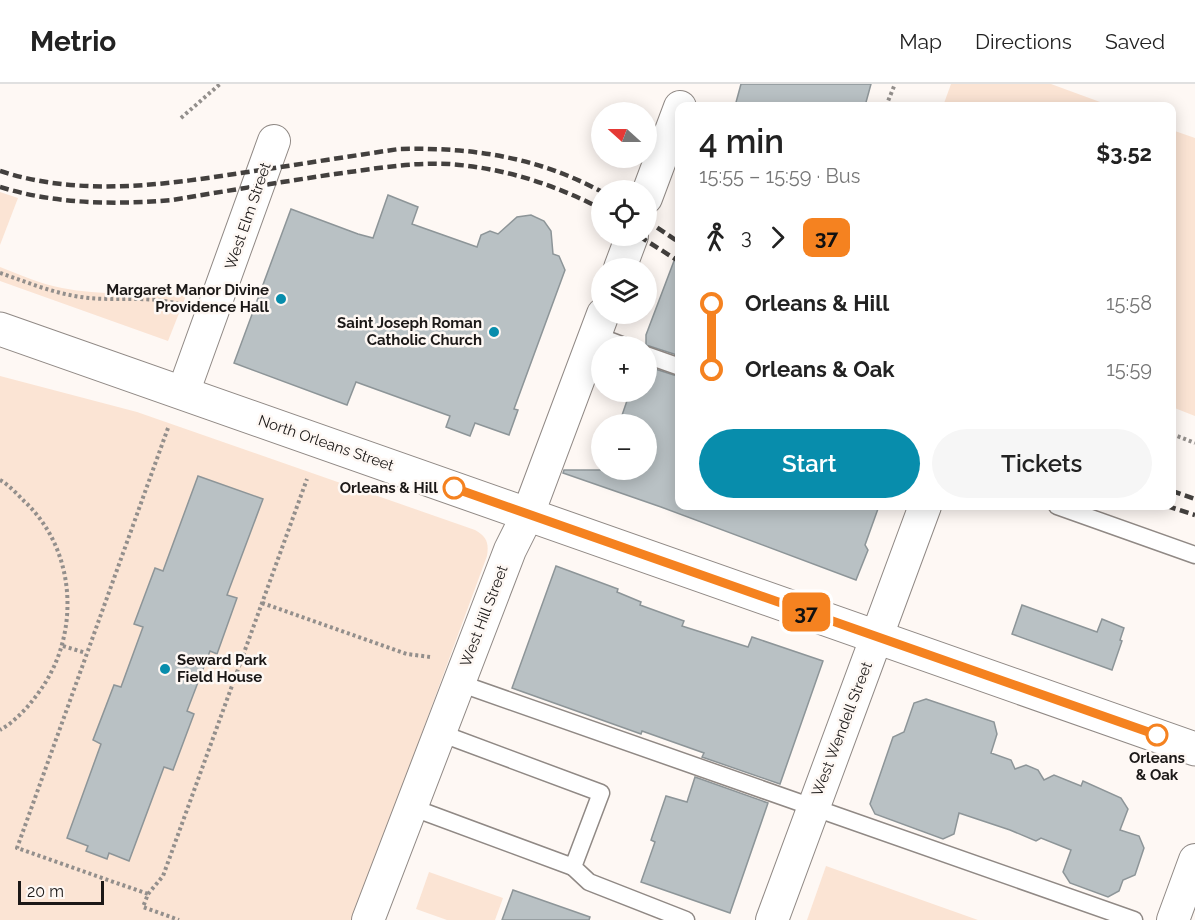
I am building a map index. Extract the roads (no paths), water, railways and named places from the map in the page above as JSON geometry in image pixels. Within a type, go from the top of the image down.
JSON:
[{"type":"street","points":[[682,102],[688,84]]},
{"type":"street","points":[[653,180],[675,120]]},
{"type":"street","name":"West Elm Street","points":[[183,393],[274,141]]},
{"type":"street","name":"West Hill Street","points":[[368,920],[510,550],[528,514],[599,325]]},
{"type":"street","name":"North Orleans Street","points":[[0,329],[1195,748]]},
{"type":"street","name":"West Wendell Street","points":[[772,920],[924,510]]},
{"type":"street","points":[[1173,920],[1195,860]]},
{"type":"lane","points":[[599,325],[612,336]]},
{"type":"lane","points":[[657,359],[675,365]]},
{"type":"lane","points":[[1068,510],[1195,555]]},
{"type":"lane","points":[[459,683],[1134,920]]},
{"type":"lane","points":[[440,733],[601,794],[573,867]]},
{"type":"lane","points":[[411,807],[573,867],[589,882],[686,920]]},
{"type":"railway","points":[[0,171],[63,184],[127,186],[191,180],[399,149],[426,149],[478,152],[529,162],[591,186]]},
{"type":"railway","points":[[0,187],[64,200],[107,203],[150,202],[378,168],[449,164],[509,173],[547,185],[591,204]]},
{"type":"railway","points":[[657,227],[675,240]]},
{"type":"railway","points":[[655,246],[675,259]]},
{"type":"railway","points":[[1176,492],[1195,499]]},
{"type":"railway","points":[[1176,509],[1195,515]]},
{"type":"place","name":"Margaret Manor Divine Providence Hall","points":[[281,299]]},
{"type":"place","name":"Saint Joseph Roman Catholic Church","points":[[494,332]]},
{"type":"place","name":"Orleans & Hill","points":[[454,488]]},
{"type":"place","name":"Seward Park Field House","points":[[165,669]]},
{"type":"place","name":"Orleans & Oak","points":[[1157,735]]}]
